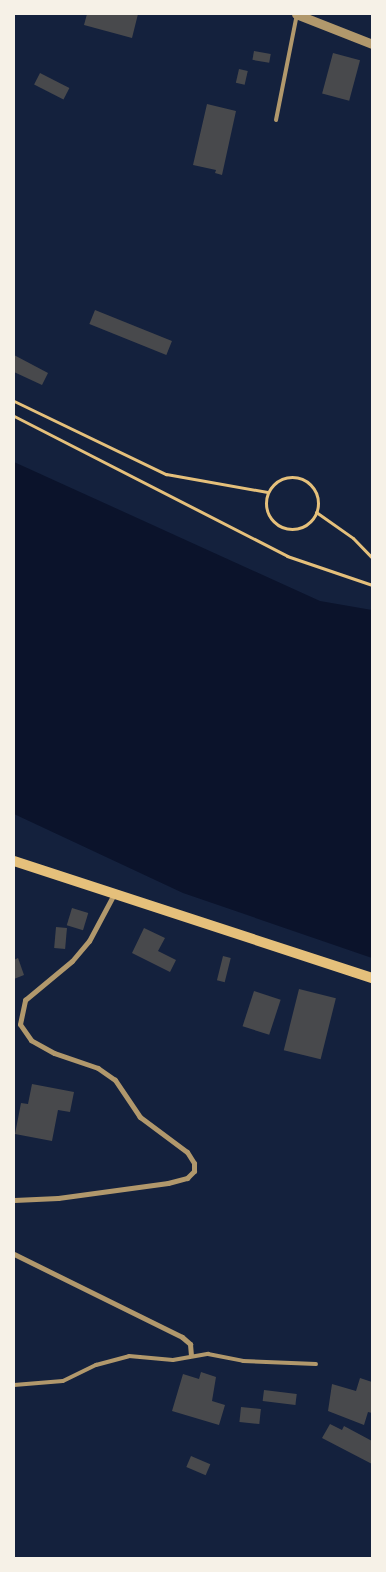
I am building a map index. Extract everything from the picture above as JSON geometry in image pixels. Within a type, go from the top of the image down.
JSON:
[{"type":"main road","points":[[14,861],[372,978]]},
{"type":"street","points":[[297,14],[372,44]]},
{"type":"street","points":[[14,1200],[58,1198],[168,1183],[187,1178],[194,1171],[194,1163],[186,1152],[140,1116],[115,1080],[98,1068],[54,1053],[31,1040],[20,1024],[25,1000],[72,961],[89,941],[114,894]]},
{"type":"street","points":[[14,1254],[182,1337],[190,1344],[192,1355]]},
{"type":"lane","points":[[276,120],[297,14]]},
{"type":"lane","points":[[14,1385],[62,1381],[96,1365],[129,1356],[173,1360],[192,1355],[208,1354],[243,1362],[316,1364]]},
{"type":"path","points":[[14,402],[166,474],[268,492]]},
{"type":"path","points":[[14,416],[287,556],[372,585]]},
{"type":"path","points":[[282,479],[302,479],[312,487],[318,499],[316,512],[310,522],[299,528],[287,529],[276,524],[268,515],[265,504],[268,492],[282,479]]},
{"type":"path","points":[[316,512],[353,538],[372,558]]},
{"type":"water","points":[[14,462],[320,601],[372,610],[372,958],[183,893],[14,814]]},
{"type":"building","points":[[87,14],[138,14],[132,38],[84,25]]},
{"type":"building","points":[[254,51],[271,54],[269,63],[252,60]]},
{"type":"building","points":[[333,53],[360,60],[349,101],[322,94]]},
{"type":"building","points":[[239,69],[248,71],[245,85],[236,83]]},
{"type":"building","points":[[40,73],[69,88],[64,100],[34,85]]},
{"type":"building","points":[[207,104],[236,111],[222,175],[215,173],[216,170],[193,165]]},
{"type":"building","points":[[95,310],[172,341],[166,355],[89,324]]},
{"type":"building","points":[[14,355],[48,373],[42,385],[14,372]]},
{"type":"building","points":[[72,908],[88,913],[83,930],[67,925]]},
{"type":"building","points":[[56,927],[67,928],[65,949],[54,948]]},
{"type":"building","points":[[144,928],[165,938],[158,951],[176,960],[170,972],[132,953]]},
{"type":"building","points":[[223,956],[231,958],[225,982],[217,980]]},
{"type":"building","points":[[18,958],[24,975],[14,979],[14,960]]},
{"type":"building","points":[[299,989],[336,998],[321,1059],[284,1050]]},
{"type":"building","points":[[254,991],[281,1000],[269,1035],[243,1026]]},
{"type":"building","points":[[32,1084],[74,1092],[70,1112],[58,1110],[52,1141],[15,1134],[21,1103],[28,1104]]},
{"type":"building","points":[[201,1372],[216,1377],[212,1401],[225,1405],[219,1425],[172,1411],[183,1374],[199,1379]]},
{"type":"building","points":[[360,1378],[372,1382],[372,1413],[368,1412],[364,1425],[328,1411],[332,1384],[356,1391]]},
{"type":"building","points":[[264,1390],[297,1394],[295,1405],[263,1401]]},
{"type":"building","points":[[241,1407],[261,1409],[259,1424],[239,1422]]},
{"type":"building","points":[[330,1424],[342,1430],[344,1426],[372,1441],[372,1464],[322,1438]]},
{"type":"building","points":[[191,1456],[210,1464],[206,1475],[186,1467]]}]
